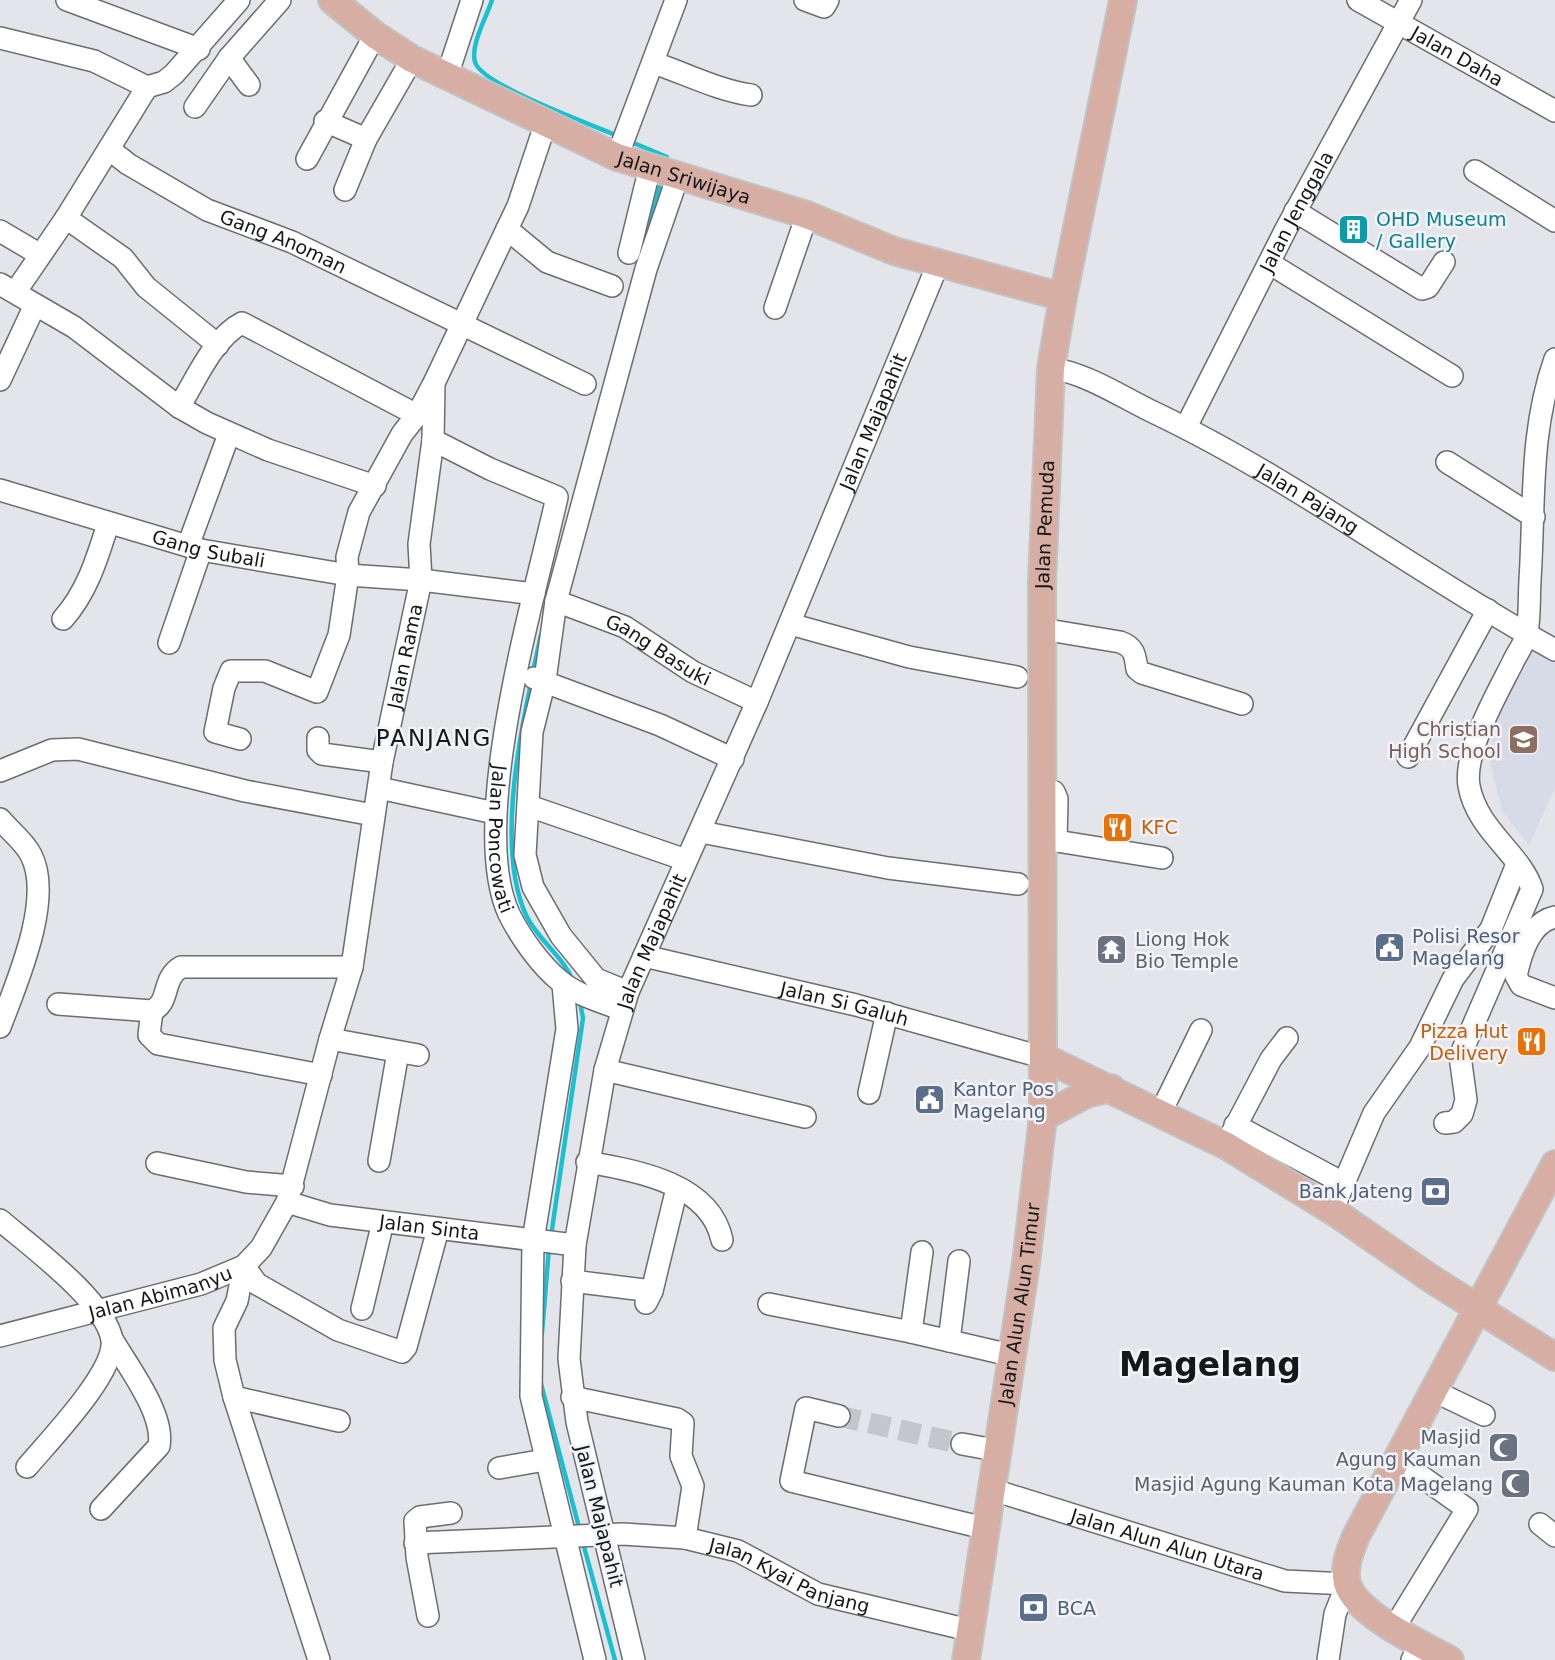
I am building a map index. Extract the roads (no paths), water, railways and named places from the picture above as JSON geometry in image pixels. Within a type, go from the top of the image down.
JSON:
[{"type":"main road","name":"Jalan Sriwijaya","points":[[332,0],[375,35],[412,59],[545,125],[617,157],[807,215],[894,251],[1063,297]]},
{"type":"main road","name":"Jalan Pemuda","points":[[1045,1058],[1050,840],[1044,791],[1042,629],[1051,368],[1123,0]]},
{"type":"main road","points":[[1045,1058],[1161,1112],[1231,1135],[1332,1211],[1430,1278],[1555,1356]]},
{"type":"main road","name":"Jalan Alun Alun Timur","points":[[966,1660],[995,1450],[1036,1194],[1045,1058]]},
{"type":"main road","points":[[1043,1116],[1086,1094],[1111,1088]]},
{"type":"main road","points":[[1450,1660],[1416,1652],[1394,1628],[1362,1606],[1347,1584],[1347,1559],[1356,1536],[1555,1164]]},
{"type":"street","points":[[67,0],[199,49]]},
{"type":"street","points":[[239,0],[199,49],[164,82],[147,87],[66,218],[39,254],[8,288],[74,327],[179,407],[229,434],[375,486]]},
{"type":"street","points":[[195,107],[229,58],[280,0]]},
{"type":"street","points":[[447,76],[472,0]]},
{"type":"street","points":[[617,157],[676,0]]},
{"type":"street","points":[[806,0],[820,7],[824,7],[828,0]]},
{"type":"street","name":"Jalan Daha","points":[[1358,0],[1398,21],[1467,64],[1555,111]]},
{"type":"street","name":"Jalan Jenggala","points":[[1186,427],[1295,211],[1411,0]]},
{"type":"street","points":[[307,159],[325,121],[375,35]]},
{"type":"street","points":[[0,38],[94,61],[147,87]]},
{"type":"street","points":[[229,58],[249,85]]},
{"type":"street","points":[[345,190],[366,139],[412,59]]},
{"type":"street","points":[[654,63],[701,79],[723,91],[751,95]]},
{"type":"street","points":[[325,121],[366,139]]},
{"type":"street","name":"Jalan Rama","points":[[290,1194],[330,1039],[352,967],[382,762],[421,579],[419,544],[433,440],[434,383],[507,229],[545,125]]},
{"type":"street","name":"Gang Anoman","points":[[109,149],[128,164],[207,210],[292,242],[585,384]]},
{"type":"street","points":[[629,253],[664,171]]},
{"type":"street","points":[[625,1001],[596,979],[561,936],[533,887],[525,855],[530,806],[532,677],[556,601],[646,269],[664,171]]},
{"type":"street","points":[[1475,171],[1555,221]]},
{"type":"street","points":[[1295,211],[1422,289],[1428,287],[1444,262]]},
{"type":"street","points":[[775,308],[807,215]]},
{"type":"street","points":[[66,218],[124,258],[146,287],[218,345]]},
{"type":"street","points":[[507,229],[547,262],[611,286]]},
{"type":"street","points":[[0,231],[39,254]]},
{"type":"street","points":[[1269,263],[1452,376]]},
{"type":"street","name":"Jalan Majapahit","points":[[634,1660],[584,1536],[569,1359],[572,1281],[552,1243],[587,1162],[605,1070],[625,1001],[733,759],[938,264]]},
{"type":"street","points":[[0,380],[35,305]]},
{"type":"street","points":[[179,407],[218,345],[232,329],[242,323],[417,415]]},
{"type":"street","points":[[1445,1123],[1454,1122],[1462,1114],[1466,1100],[1460,1056],[1532,889],[1528,877],[1490,833],[1469,788],[1468,772],[1479,737],[1527,634],[1534,517],[1534,443],[1544,391],[1555,359]]},
{"type":"street","name":"Jalan Pajang","points":[[1051,368],[1067,371],[1108,388],[1186,427],[1555,650]]},
{"type":"street","points":[[240,739],[215,732],[231,671],[265,671],[317,692],[339,635],[348,575],[346,557],[359,512],[434,383]]},
{"type":"street","points":[[169,643],[229,434]]},
{"type":"street","name":"Jalan Poncowati","points":[[433,440],[500,474],[556,497],[534,594],[532,677],[495,813],[498,869],[509,913],[551,974],[567,986]]},
{"type":"street","points":[[1447,462],[1534,517]]},
{"type":"street","name":"Gang Subali","points":[[0,490],[195,548],[348,575],[421,579],[534,594]]},
{"type":"street","points":[[63,619],[76,604],[91,577],[108,524]]},
{"type":"street","name":"Gang Basuki","points":[[556,601],[633,631],[693,672],[757,702]]},
{"type":"street","points":[[1408,757],[1488,610]]},
{"type":"street","points":[[790,624],[909,657],[1017,677]]},
{"type":"street","points":[[1042,629],[1120,642],[1130,646],[1135,653],[1137,669],[1142,673],[1242,705]]},
{"type":"street","points":[[532,677],[660,725],[733,759]]},
{"type":"street","points":[[318,737],[318,750],[322,754],[382,762]]},
{"type":"street","points":[[0,771],[52,750],[78,749],[245,791],[373,815]]},
{"type":"street","points":[[379,788],[495,813]]},
{"type":"street","points":[[530,806],[686,860]]},
{"type":"street","points":[[0,818],[33,857],[37,881],[33,926],[0,1027]]},
{"type":"street","points":[[701,832],[888,868],[1018,884]]},
{"type":"street","points":[[1050,840],[1162,858]]},
{"type":"street","points":[[1332,1211],[1374,1113],[1420,1047],[1453,979],[1491,929],[1517,864]]},
{"type":"street","points":[[1555,917],[1545,919],[1531,934],[1516,976],[1521,985],[1555,998]]},
{"type":"street","name":"Jalan Si Galuh","points":[[644,956],[887,1013],[1045,1058]]},
{"type":"street","points":[[58,1004],[152,1011],[159,1007],[168,980],[181,967],[352,967]]},
{"type":"street","points":[[595,1660],[584,1536],[545,1460],[531,1396],[552,1243],[567,1029],[567,986],[598,999],[625,1001]]},
{"type":"street","points":[[152,1011],[149,1035],[158,1044],[321,1075]]},
{"type":"street","points":[[869,1093],[887,1013]]},
{"type":"street","points":[[1161,1112],[1200,1031]]},
{"type":"street","points":[[1287,1038],[1271,1059],[1231,1135],[1345,1184]]},
{"type":"street","points":[[330,1039],[408,1054],[379,1161]]},
{"type":"street","points":[[605,1070],[805,1116]]},
{"type":"street","points":[[587,1162],[648,1175],[677,1188],[711,1211],[718,1222],[722,1240]]},
{"type":"street","name":"Jalan Sinta","points":[[157,1163],[290,1194],[308,1210],[552,1243]]},
{"type":"street","points":[[572,1281],[649,1298],[677,1188]]},
{"type":"street","name":"Jalan Abimanyu","points":[[0,1336],[201,1284],[244,1266],[261,1248],[290,1194]]},
{"type":"street","points":[[0,1220],[57,1268],[97,1309],[156,1416],[159,1446],[102,1509]]},
{"type":"street","points":[[362,1309],[383,1222]]},
{"type":"street","points":[[244,1266],[257,1284],[338,1330],[402,1352],[406,1347],[438,1229]]},
{"type":"street","points":[[911,1332],[922,1252]]},
{"type":"street","points":[[949,1341],[959,1261]]},
{"type":"street","points":[[244,1266],[237,1301],[224,1328],[225,1360],[234,1397],[319,1660]]},
{"type":"street","points":[[769,1304],[1010,1355]]},
{"type":"street","points":[[27,1467],[106,1366],[112,1339]]},
{"type":"street","points":[[1434,1391],[1484,1415]]},
{"type":"street","points":[[234,1397],[339,1420]]},
{"type":"street","points":[[572,1397],[677,1419],[683,1423],[681,1456],[693,1486],[685,1538]]},
{"type":"street","points":[[839,1416],[806,1408],[791,1481],[984,1528]]},
{"type":"street","points":[[962,1444],[995,1450]]},
{"type":"street","points":[[499,1468],[545,1460]]},
{"type":"street","points":[[1394,1628],[1467,1509],[1397,1460]]},
{"type":"street","name":"Jalan Alun Alun Utara","points":[[990,1489],[1285,1581],[1347,1584]]},
{"type":"street","points":[[428,1616],[415,1543],[415,1521],[420,1517],[451,1513]]},
{"type":"street","name":"Jalan Kyai Panjang","points":[[415,1543],[584,1536],[685,1538],[738,1551],[818,1594],[969,1630]]},
{"type":"street","points":[[1328,1660],[1335,1614],[1347,1584]]},
{"type":"waterway","points":[[492,0],[475,47],[475,62],[482,71],[516,93],[618,136]]},
{"type":"waterway","points":[[629,141],[667,157],[666,163]]},
{"type":"waterway","points":[[648,231],[662,178]]},
{"type":"waterway","points":[[533,671],[541,635]]},
{"type":"waterway","points":[[531,683],[516,769],[513,862],[526,915],[573,981]]},
{"type":"waterway","points":[[551,1236],[583,1018],[580,1002]]},
{"type":"waterway","points":[[542,1333],[549,1248]]},
{"type":"waterway","points":[[540,1380],[580,1531]]},
{"type":"waterway","points":[[583,1543],[615,1660]]},
{"type":"tunnel","points":[[839,1416],[962,1444]]},
{"type":"place","name":"OHD Museum / Gallery","points":[[1353,230]]},
{"type":"place","name":"Christian High School","points":[[1524,740]]},
{"type":"place","name":"KFC","points":[[1118,827]]},
{"type":"place","name":"Polisi Resor Magelang","points":[[1389,947]]},
{"type":"place","name":"Liong Hok Bio Temple","points":[[1112,950]]},
{"type":"place","name":"Pizza Hut Delivery","points":[[1531,1042]]},
{"type":"place","name":"Kantor Pos Magelang","points":[[930,1100]]},
{"type":"place","name":"Bank Jateng","points":[[1436,1191]]},
{"type":"place","name":"Masjid Agung Kauman","points":[[1504,1448]]},
{"type":"place","name":"Masjid Agung Kauman Kota Magelang","points":[[1516,1484]]},
{"type":"place","name":"BCA","points":[[1034,1608]]},
{"type":"district","name":"PANJANG","points":[[434,738]]},
{"type":"district","name":"Magelang","points":[[1210,1364]]}]
